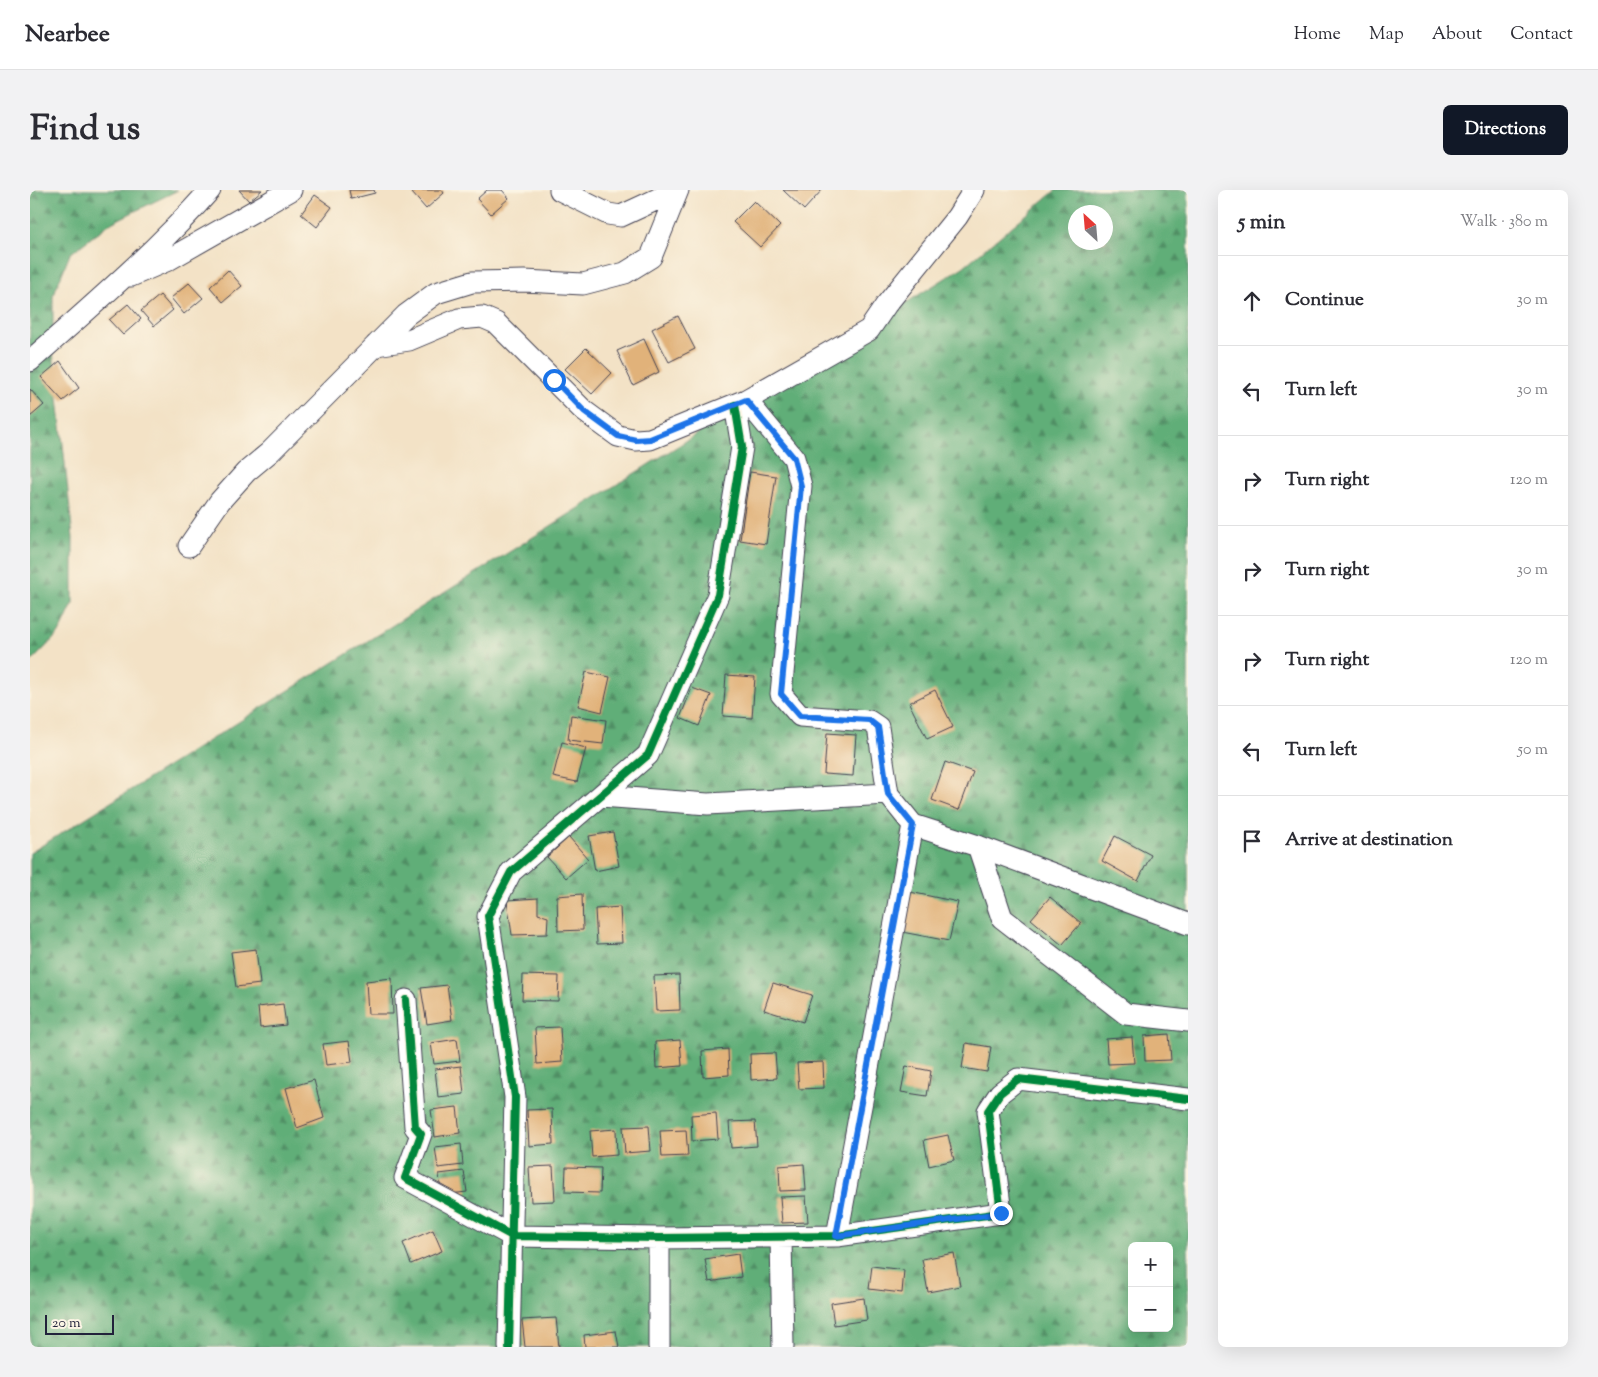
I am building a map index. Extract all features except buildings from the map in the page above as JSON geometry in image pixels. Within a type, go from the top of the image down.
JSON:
[{"type":"street","points":[[30,361],[121,279],[210,190]]},
{"type":"street","points":[[121,279],[168,260],[291,190]]},
{"type":"street","points":[[560,190],[585,196],[608,214],[621,216],[678,190]]},
{"type":"street","points":[[189,546],[220,500],[246,472],[270,452],[406,314],[436,293],[472,282],[524,281],[583,284],[626,273],[651,257],[678,190]]},
{"type":"street","points":[[376,345],[410,340],[459,319],[482,317],[496,323],[584,411],[618,436],[636,440],[650,439],[741,402],[869,330],[886,305],[957,216],[974,190]]},
{"type":"street","points":[[741,402],[794,458],[801,486],[781,694],[800,716],[869,720],[878,727],[888,794],[913,825],[978,846],[1188,924]]},
{"type":"street","points":[[509,1347],[515,1097],[488,916],[511,872],[648,755],[718,595],[742,447],[741,402]]},
{"type":"street","points":[[601,796],[708,804],[888,794]]},
{"type":"street","points":[[836,1236],[913,825]]},
{"type":"street","points":[[978,846],[1002,918],[1126,1014],[1188,1021]]},
{"type":"street","points":[[406,1000],[415,1127],[421,1134],[405,1178],[512,1236],[659,1238],[836,1236],[1001,1213],[988,1111],[1000,1093],[1018,1079],[1188,1098]]},
{"type":"street","points":[[781,1237],[783,1347]]},
{"type":"street","points":[[658,1347],[659,1238]]},
{"type":"green space","points":[[30,190],[178,190],[109,224],[70,254],[53,296],[53,351],[73,538],[73,604],[60,632],[30,663]]},
{"type":"green space","points":[[1056,190],[1188,190],[1188,1347],[30,1347],[30,853],[963,267]]},
{"type":"cycle path","points":[[509,1347],[515,1097],[488,916],[511,872],[648,755],[718,595],[742,447],[735,405]]},
{"type":"cycle path","points":[[406,1000],[415,1127],[421,1134],[405,1178],[512,1236],[659,1238],[837,1236],[1001,1213],[988,1111],[1000,1093],[1018,1079],[1188,1099]]},
{"type":"route","points":[[554,380],[584,411],[618,436],[636,440],[650,439],[746,400],[794,458],[801,486],[781,694],[800,716],[869,720],[878,727],[888,794],[913,825],[836,1236],[1001,1213]]}]
